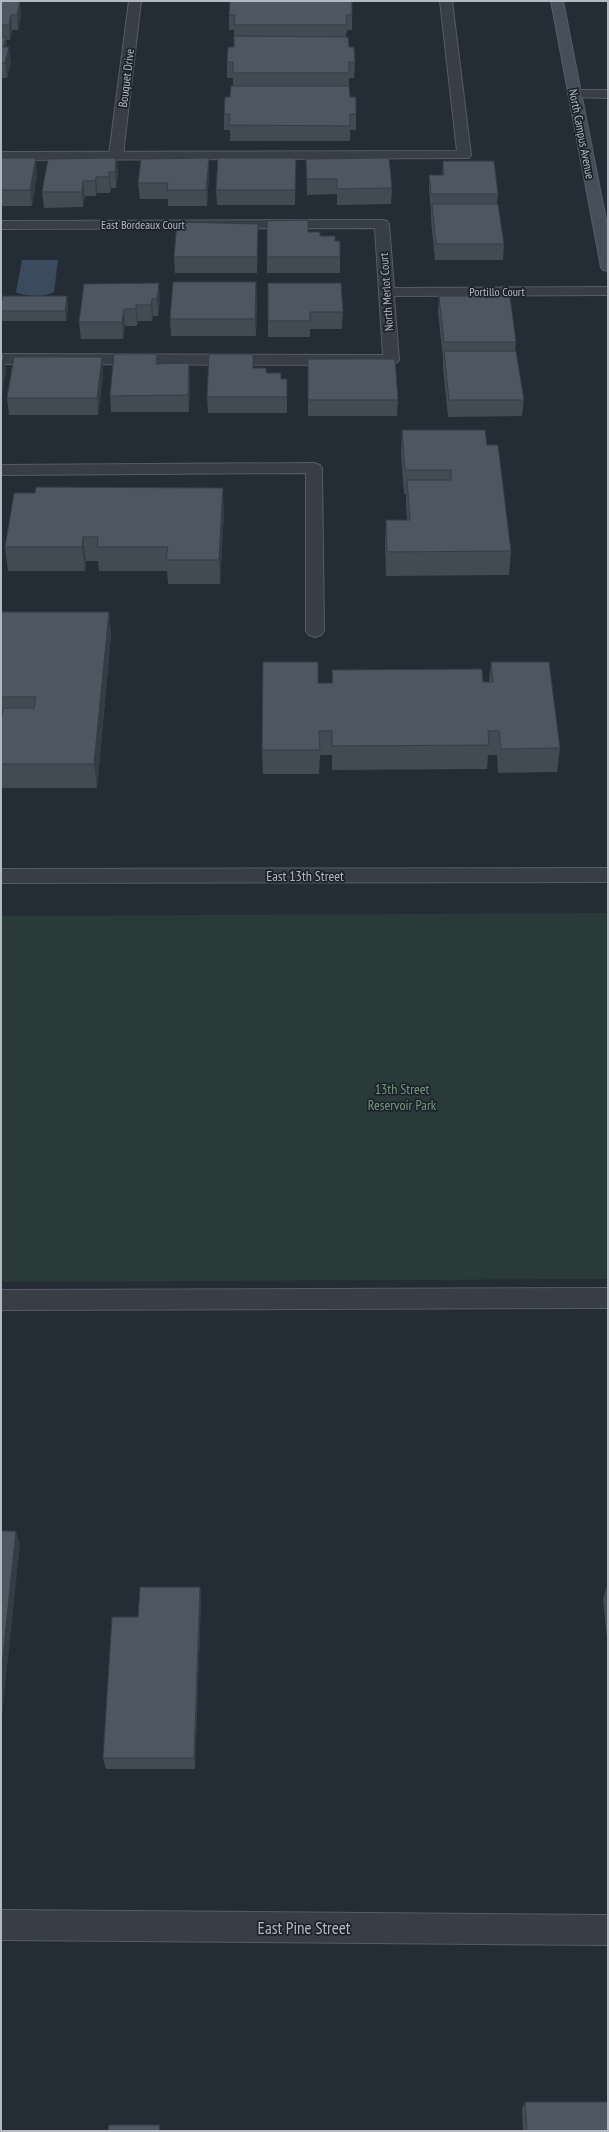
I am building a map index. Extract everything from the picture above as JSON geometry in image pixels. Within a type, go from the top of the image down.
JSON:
[{"type":"main road","name":"North Campus Avenue","points":[[557,1],[608,267]]},
{"type":"street","name":"Bouquet Drive","points":[[116,156],[135,1]]},
{"type":"street","points":[[1,156],[464,156],[446,1]]},
{"type":"street","points":[[575,94],[608,94]]},
{"type":"street","name":"East Bordeaux Court","points":[[1,225],[382,224]]},
{"type":"street","name":"North Merlot Court","points":[[1,359],[391,360],[382,224]]},
{"type":"street","name":"Portillo Court","points":[[386,292],[608,291]]},
{"type":"street","points":[[1,470],[314,468],[315,631]]},
{"type":"street","name":"East 13th Street","points":[[1,876],[608,875]]},
{"type":"street","points":[[1,1300],[608,1298]]},
{"type":"street","name":"East Pine Street","points":[[1,1925],[608,1930]]},
{"type":"green space","name":"13th Street Reservoir Park","points":[[608,913],[608,1279],[1,1282],[1,916]]},
{"type":"water","points":[[22,260],[58,260],[54,292],[46,295],[35,296],[24,295],[16,292]]},
{"type":"building","points":[[1,1],[20,1],[17,15],[11,15],[9,25],[1,25]]},
{"type":"building","points":[[230,1],[352,1],[352,15],[346,15],[347,25],[234,25],[235,15],[229,15]]},
{"type":"building","points":[[234,36],[348,37],[349,47],[354,47],[355,62],[349,62],[349,73],[233,73],[233,62],[227,62],[228,47],[234,47]]},
{"type":"building","points":[[1,37],[6,37],[3,47],[9,47],[5,63],[1,63]]},
{"type":"building","points":[[231,86],[349,86],[350,97],[356,97],[356,114],[350,114],[350,126],[229,125],[230,114],[224,114],[225,97],[230,97]]},
{"type":"building","points":[[1,158],[36,158],[30,190],[1,190]]},
{"type":"building","points":[[116,158],[115,172],[109,172],[109,177],[96,177],[95,181],[83,181],[82,192],[42,192],[48,159]]},
{"type":"building","points":[[209,158],[206,190],[167,190],[168,183],[138,183],[141,159]]},
{"type":"building","points":[[218,158],[296,158],[295,190],[216,190]]},
{"type":"building","points":[[389,158],[392,188],[337,189],[337,179],[307,179],[306,159]]},
{"type":"building","points":[[443,161],[494,161],[498,194],[431,194],[429,175],[444,175]]},
{"type":"building","points":[[432,204],[498,204],[504,244],[436,244]]},
{"type":"building","points":[[308,220],[308,232],[320,232],[320,236],[335,236],[335,241],[340,241],[340,257],[267,257],[267,221]]},
{"type":"building","points":[[177,222],[258,224],[257,257],[174,257]]},
{"type":"building","points":[[173,282],[256,282],[255,319],[170,319]]},
{"type":"building","points":[[159,283],[157,299],[152,299],[151,305],[136,305],[136,309],[124,309],[122,322],[79,322],[84,284]]},
{"type":"building","points":[[268,283],[341,283],[343,312],[310,312],[310,321],[268,321]]},
{"type":"building","points":[[3,296],[67,296],[65,311],[1,311]]},
{"type":"building","points":[[439,296],[510,296],[516,342],[444,342]]},
{"type":"building","points":[[444,351],[516,351],[524,400],[449,400]]},
{"type":"building","points":[[1,354],[4,354],[1,370]]},
{"type":"building","points":[[114,354],[157,354],[156,364],[189,363],[188,395],[110,396]]},
{"type":"building","points":[[209,354],[253,354],[253,368],[266,368],[266,373],[281,373],[281,379],[287,379],[287,397],[207,397]]},
{"type":"building","points":[[14,357],[102,357],[97,398],[7,398]]},
{"type":"building","points":[[308,359],[395,359],[398,400],[308,400]]},
{"type":"building","points":[[402,430],[485,430],[487,445],[498,445],[511,551],[387,552],[386,520],[410,520],[407,480],[451,480],[451,470],[405,470]]},
{"type":"building","points":[[36,487],[223,488],[219,560],[166,560],[168,547],[97,547],[98,537],[83,537],[82,547],[5,547],[14,493],[35,493]]},
{"type":"building","points":[[1,612],[109,612],[94,764],[1,764],[1,724],[3,708],[34,708],[36,697],[1,697]]},
{"type":"building","points":[[263,662],[318,662],[318,683],[333,683],[332,670],[482,669],[483,682],[493,682],[491,662],[549,662],[560,748],[501,749],[499,731],[488,731],[489,745],[332,746],[332,731],[319,731],[320,750],[262,750]]},
{"type":"building","points":[[1,1531],[16,1531],[1,1675]]},
{"type":"building","points":[[140,1587],[200,1587],[194,1758],[103,1758],[112,1617],[138,1617]]},
{"type":"building","points":[[525,2102],[608,2102],[608,2131],[527,2131]]},
{"type":"building","points":[[109,2125],[160,2125],[159,2131],[108,2131]]}]
